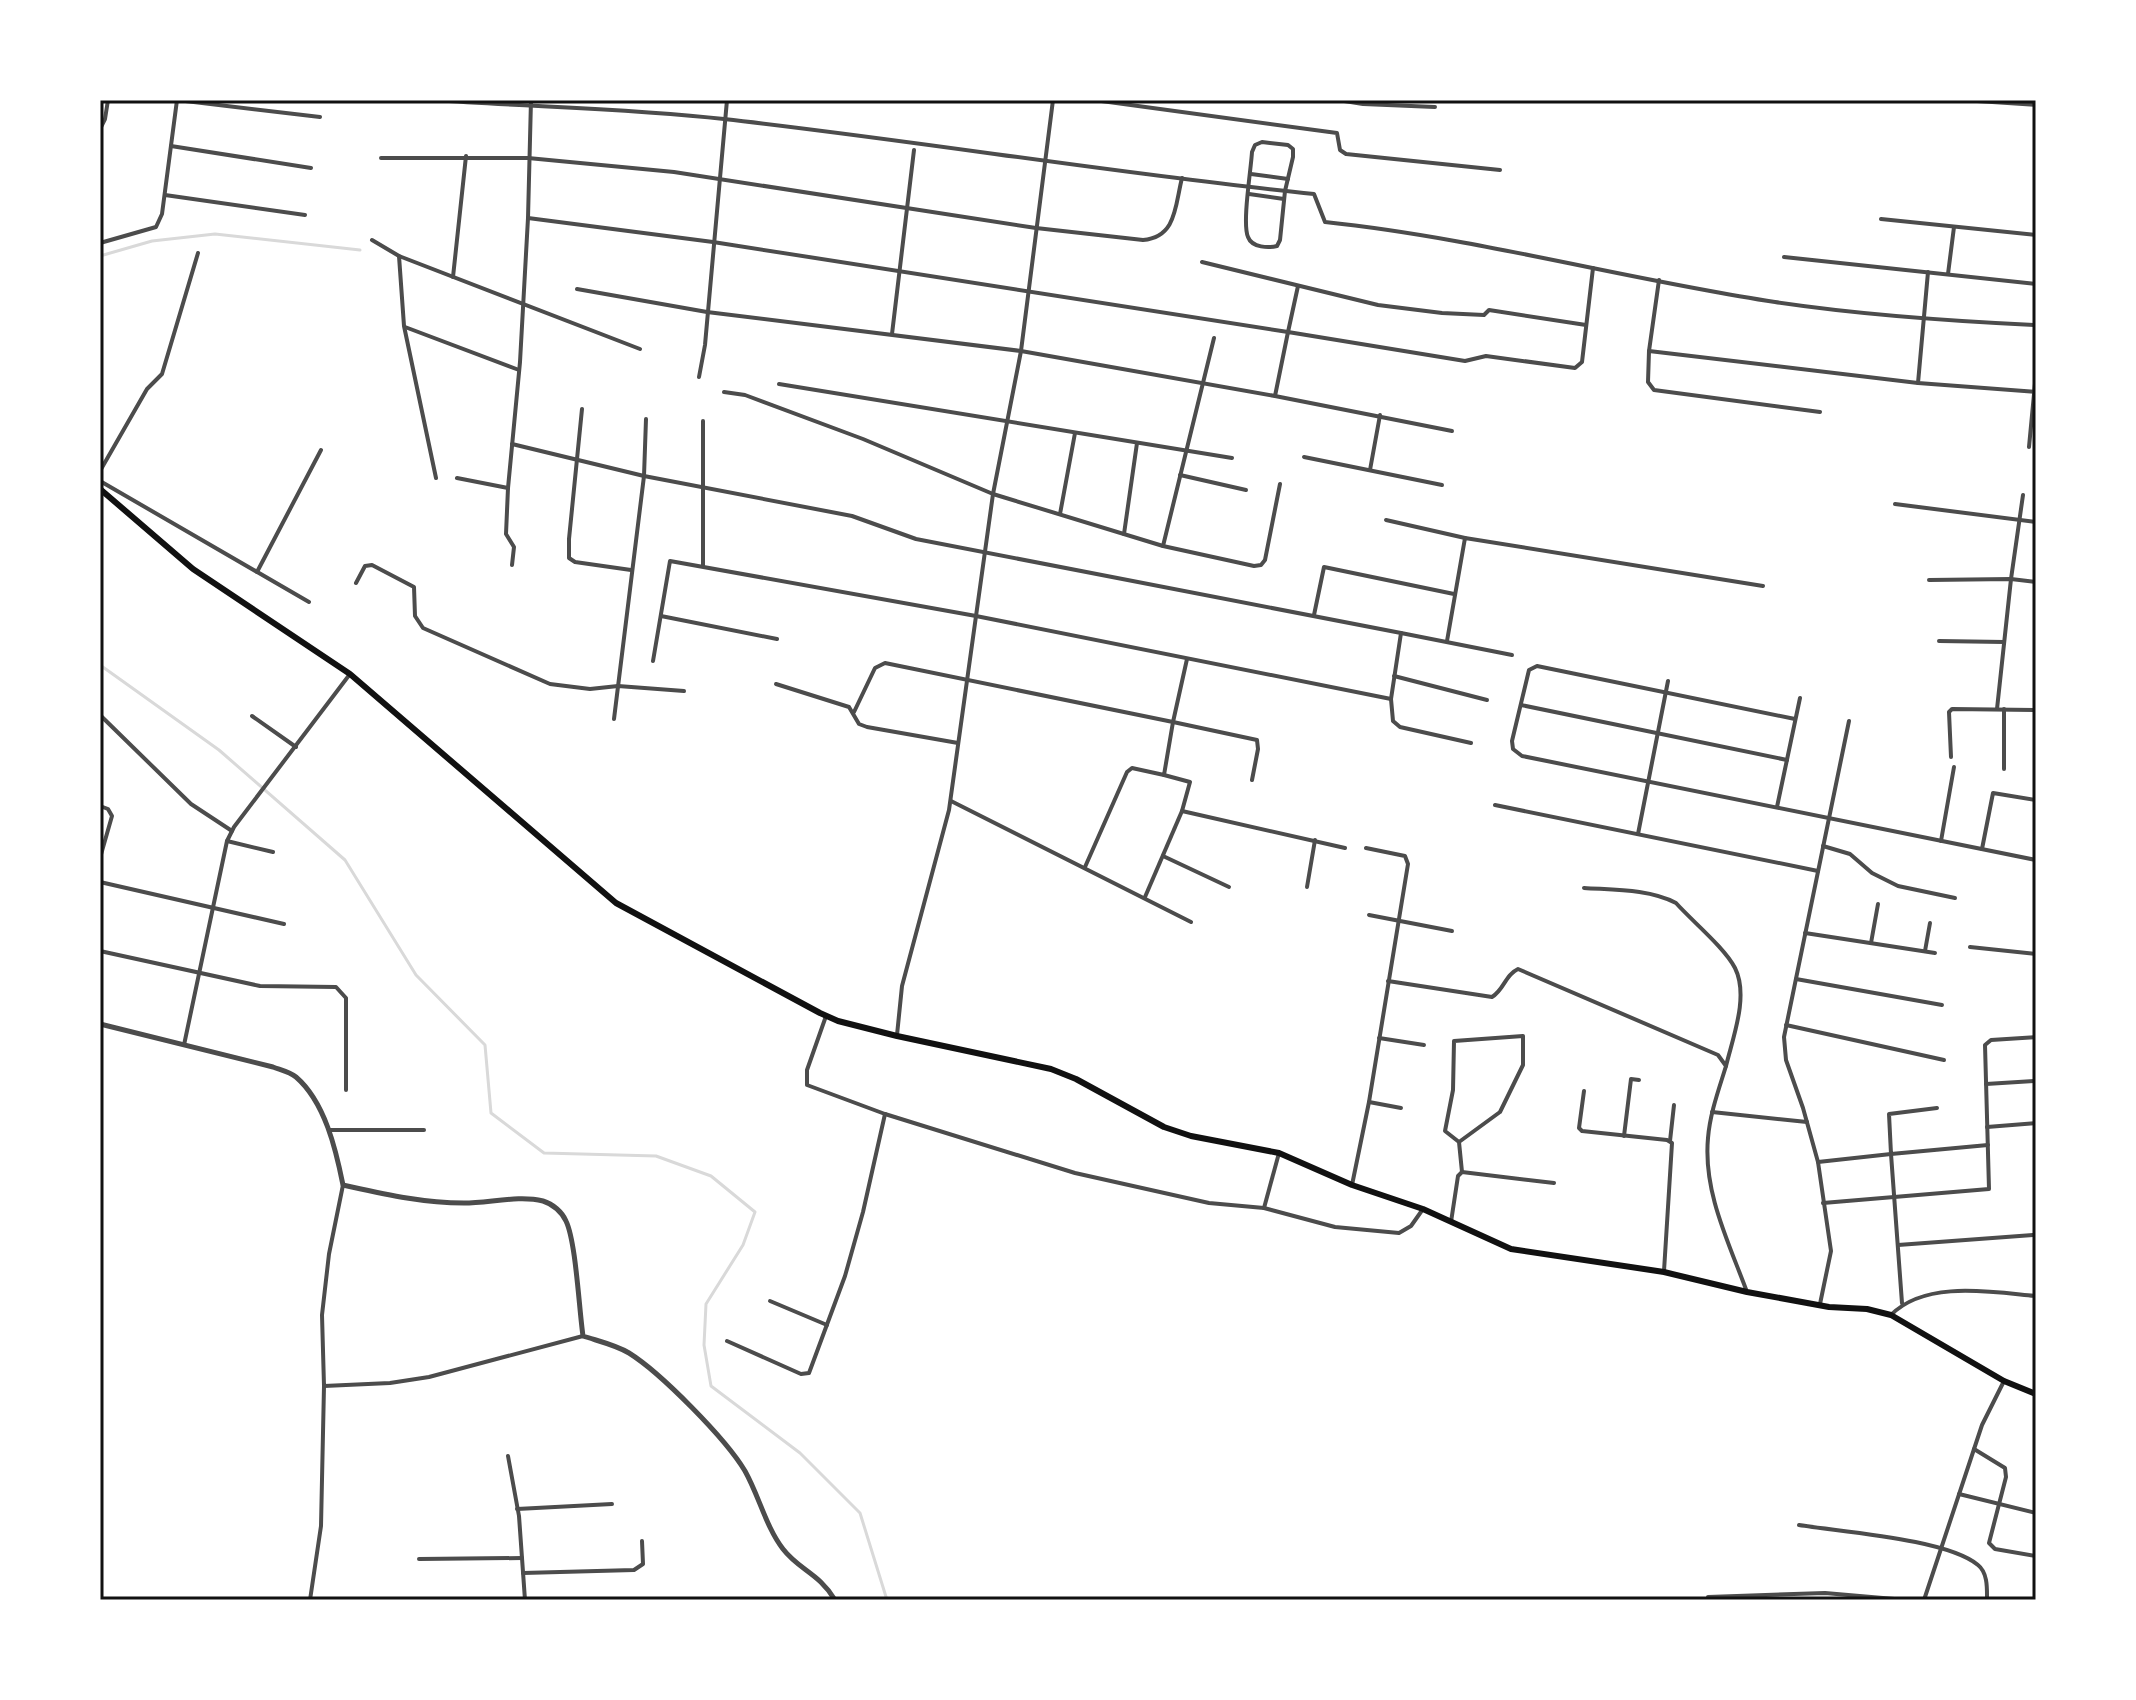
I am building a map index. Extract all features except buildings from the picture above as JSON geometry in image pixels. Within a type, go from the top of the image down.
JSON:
[{"type":"main road","points":[[101,489],[193,569],[350,674],[616,903],[826,1016],[897,1036],[1051,1069],[1076,1079],[1164,1127],[1191,1136],[1279,1153],[1352,1185],[1423,1209],[1511,1249],[1664,1272],[1747,1292],[1891,1315],[2004,1381],[2036,1394]]},
{"type":"street","points":[[100,129],[108,100]]},
{"type":"street","points":[[100,243],[156,227],[162,214],[177,100],[320,117]]},
{"type":"street","points":[[434,100],[621,108],[726,119],[1314,194],[1325,222],[1405,231],[1775,302],[1923,319],[2036,325]]},
{"type":"street","points":[[699,377],[727,100]]},
{"type":"street","points":[[897,1036],[897,1012],[904,974],[950,801],[993,494],[1021,351],[1053,100]]},
{"type":"street","points":[[1094,100],[1337,133],[1340,150],[1346,154],[1500,170]]},
{"type":"street","points":[[1338,100],[1435,107]]},
{"type":"street","points":[[1977,101],[2036,105]]},
{"type":"street","points":[[512,565],[514,547],[506,534],[528,218],[531,103]]},
{"type":"street","points":[[1262,142],[1288,145],[1293,149],[1288,179],[1277,246],[1268,248],[1252,243],[1248,237],[1249,186],[1255,145],[1262,142]]},
{"type":"street","points":[[171,146],[311,168]]},
{"type":"street","points":[[892,334],[914,150]]},
{"type":"street","points":[[453,277],[466,156]]},
{"type":"street","points":[[381,158],[528,158],[674,172],[1036,228],[1143,240],[1156,239],[1171,225],[1182,177]]},
{"type":"street","points":[[1250,174],[1288,179]]},
{"type":"street","points":[[165,194],[305,215]]},
{"type":"street","points":[[1249,194],[1284,199]]},
{"type":"street","points":[[528,218],[713,242],[1028,290],[1465,361],[1486,356],[1575,368],[1582,362],[1593,268]]},
{"type":"street","points":[[1881,219],[2036,235]]},
{"type":"street","points":[[1948,274],[1954,227]]},
{"type":"street","points":[[372,240],[399,256],[640,349]]},
{"type":"street","points":[[100,471],[147,389],[162,374],[198,253]]},
{"type":"street","points":[[399,256],[404,326],[436,478]]},
{"type":"street","points":[[1784,257],[2036,284]]},
{"type":"street","points":[[1202,262],[1390,307],[1484,315],[1489,310],[1586,325]]},
{"type":"street","points":[[1918,383],[1928,272]]},
{"type":"street","points":[[1659,280],[1649,351],[1648,382],[1654,390],[1820,412]]},
{"type":"street","points":[[1275,396],[1298,286]]},
{"type":"street","points":[[577,289],[707,312],[1021,351],[1380,415],[1452,431]]},
{"type":"street","points":[[404,326],[519,370]]},
{"type":"street","points":[[1163,546],[1214,338]]},
{"type":"street","points":[[1649,351],[1918,383],[2035,392]]},
{"type":"street","points":[[2029,447],[2036,373]]},
{"type":"street","points":[[779,384],[1232,458]]},
{"type":"street","points":[[724,392],[745,395],[863,439],[993,494],[1163,546],[1254,566],[1261,565],[1265,560],[1280,484]]},
{"type":"street","points":[[582,409],[569,558],[575,562],[631,570]]},
{"type":"street","points":[[1370,470],[1380,415]]},
{"type":"street","points":[[614,719],[644,476],[646,419]]},
{"type":"street","points":[[703,421],[703,566]]},
{"type":"street","points":[[1060,514],[1075,433]]},
{"type":"street","points":[[1124,534],[1137,443]]},
{"type":"street","points":[[512,444],[644,476],[852,516],[916,539],[1512,655]]},
{"type":"street","points":[[257,572],[321,450]]},
{"type":"street","points":[[1304,457],[1442,485]]},
{"type":"street","points":[[1180,475],[1246,490]]},
{"type":"street","points":[[457,478],[508,488]]},
{"type":"street","points":[[100,481],[309,602]]},
{"type":"street","points":[[1997,709],[2023,495]]},
{"type":"street","points":[[1895,504],[2036,522]]},
{"type":"street","points":[[1386,520],[1465,538],[1763,586]]},
{"type":"street","points":[[1447,641],[1465,538]]},
{"type":"street","points":[[653,661],[670,561],[976,616],[1391,699]]},
{"type":"street","points":[[356,583],[369,564],[400,579],[414,587],[415,616],[423,628],[541,680],[590,689],[618,686],[684,691]]},
{"type":"street","points":[[1314,616],[1324,567],[1454,594]]},
{"type":"street","points":[[1929,580],[2011,579],[2036,582]]},
{"type":"street","points":[[661,616],[777,639]]},
{"type":"street","points":[[1401,633],[1391,699],[1393,721],[1400,727],[1471,743]]},
{"type":"street","points":[[1939,641],[2004,642]]},
{"type":"street","points":[[1164,775],[1187,659]]},
{"type":"street","points":[[854,712],[880,664],[1257,740],[1252,780]]},
{"type":"street","points":[[1795,719],[1537,666],[1529,670],[1512,741],[1517,753],[2036,860]]},
{"type":"street","points":[[184,1045],[227,841],[350,674]]},
{"type":"street","points":[[1394,676],[1487,700]]},
{"type":"street","points":[[1638,834],[1668,681]]},
{"type":"street","points":[[776,684],[841,703],[854,712],[859,724],[867,727],[958,743]]},
{"type":"street","points":[[1777,807],[1800,698]]},
{"type":"street","points":[[1521,705],[1787,760]]},
{"type":"street","points":[[2004,709],[2004,769]]},
{"type":"street","points":[[1951,757],[1950,710],[2036,710]]},
{"type":"street","points":[[100,715],[191,804],[233,829]]},
{"type":"street","points":[[252,716],[296,747]]},
{"type":"street","points":[[1819,1305],[1831,1251],[1818,1162],[1786,1060],[1784,1037],[1849,721]]},
{"type":"street","points":[[1941,841],[1954,767]]},
{"type":"street","points":[[1085,867],[1127,772],[1132,768],[1190,782],[1182,811],[1145,897]]},
{"type":"street","points":[[1982,849],[1993,793],[2036,800]]},
{"type":"street","points":[[950,801],[1191,922]]},
{"type":"street","points":[[1495,805],[1818,871]]},
{"type":"street","points":[[100,806],[108,809],[112,816],[100,858]]},
{"type":"street","points":[[1182,811],[1345,848]]},
{"type":"street","points":[[1307,887],[1315,840]]},
{"type":"street","points":[[227,841],[273,852]]},
{"type":"street","points":[[1823,846],[1850,854],[1872,873],[1898,886],[1955,898]]},
{"type":"street","points":[[1352,1185],[1369,1102],[1408,864],[1405,856],[1366,848]]},
{"type":"street","points":[[1163,856],[1229,887]]},
{"type":"street","points":[[100,882],[284,924]]},
{"type":"street","points":[[1584,888],[1639,892],[1676,903],[1735,968],[1740,987],[1738,1015],[1712,1112],[1708,1140],[1712,1192],[1747,1292]]},
{"type":"street","points":[[1871,943],[1878,904]]},
{"type":"street","points":[[1369,915],[1452,931]]},
{"type":"street","points":[[1925,951],[1930,923]]},
{"type":"street","points":[[1805,933],[1935,953]]},
{"type":"street","points":[[1970,947],[2036,954]]},
{"type":"street","points":[[100,951],[260,986],[336,987],[346,998],[346,1090]]},
{"type":"street","points":[[1388,981],[1492,997],[1511,972],[1518,969],[1718,1055],[1726,1066]]},
{"type":"street","points":[[1796,979],[1942,1005]]},
{"type":"street","points":[[826,1016],[807,1070],[807,1085],[885,1114],[1075,1173],[1209,1203],[1264,1208],[1335,1227],[1399,1233],[1411,1226],[1423,1209]]},
{"type":"street","points":[[100,1024],[295,1075],[330,1130],[343,1185],[329,1254],[322,1315],[321,1526],[310,1600]]},
{"type":"street","points":[[1786,1025],[1944,1060]]},
{"type":"street","points":[[1451,1222],[1458,1176],[1462,1172],[1459,1142],[1445,1131],[1453,1090],[1454,1041],[1523,1036],[1523,1065],[1500,1112],[1459,1142]]},
{"type":"street","points":[[1823,1203],[1986,1191],[1990,1185],[1986,1042],[2036,1037]]},
{"type":"street","points":[[1379,1038],[1424,1045]]},
{"type":"street","points":[[1624,1136],[1631,1079],[1639,1080]]},
{"type":"street","points":[[1986,1084],[2036,1081]]},
{"type":"street","points":[[1584,1091],[1579,1128],[1582,1131],[1670,1141]]},
{"type":"street","points":[[1369,1102],[1401,1108]]},
{"type":"street","points":[[1664,1272],[1674,1105]]},
{"type":"street","points":[[1902,1303],[1889,1114],[1937,1108]]},
{"type":"street","points":[[1712,1112],[1807,1122]]},
{"type":"street","points":[[727,1341],[805,1374],[811,1368],[845,1276],[885,1114]]},
{"type":"street","points":[[1987,1127],[2036,1123]]},
{"type":"street","points":[[330,1130],[424,1130]]},
{"type":"street","points":[[1818,1162],[1988,1145]]},
{"type":"street","points":[[1264,1208],[1279,1153]]},
{"type":"street","points":[[1462,1172],[1554,1183]]},
{"type":"street","points":[[343,1185],[414,1201],[467,1203],[525,1200],[543,1201],[557,1208],[566,1221],[570,1238],[583,1336]]},
{"type":"street","points":[[1898,1245],[2033,1235]]},
{"type":"street","points":[[1891,1315],[1902,1303],[1951,1291],[2036,1296]]},
{"type":"street","points":[[770,1301],[827,1325]]},
{"type":"street","points":[[324,1386],[390,1383],[429,1377],[583,1336],[626,1352],[651,1369],[726,1444],[758,1495],[784,1551],[817,1576],[835,1600]]},
{"type":"street","points":[[1924,1600],[1982,1425],[2004,1381]]},
{"type":"street","points":[[1974,1449],[2005,1468],[2006,1477],[1990,1546],[2036,1556]]},
{"type":"street","points":[[508,1456],[517,1509],[525,1600]]},
{"type":"street","points":[[1959,1494],[2036,1513]]},
{"type":"street","points":[[517,1509],[612,1504]]},
{"type":"street","points":[[1799,1525],[1943,1547],[1979,1566],[1985,1575],[1987,1600]]},
{"type":"street","points":[[523,1573],[634,1570],[643,1564],[642,1541]]},
{"type":"street","points":[[419,1559],[522,1558]]},
{"type":"street","points":[[1825,1593],[1825,1600]]},
{"type":"street","points":[[1708,1597],[1825,1593],[1906,1600]]},
{"type":"waterway","points":[[100,256],[152,241],[215,234],[360,250]]},
{"type":"waterway","points":[[100,665],[219,750],[345,860],[416,975],[485,1045],[491,1113],[544,1153],[656,1156],[711,1176],[755,1212],[743,1245],[706,1304],[704,1345],[711,1386],[800,1453],[860,1513],[887,1600]]}]
